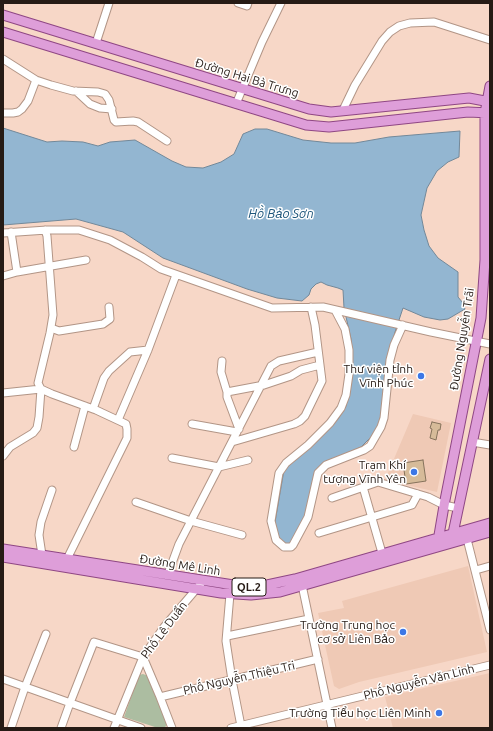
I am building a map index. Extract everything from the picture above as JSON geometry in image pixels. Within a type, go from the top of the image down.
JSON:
[{"type":"main road","name":"Đường Hai Bà Trưng","points":[[3,15],[309,109],[331,112],[465,98],[477,98],[488,101]]},
{"type":"main road","points":[[3,32],[299,123],[329,127],[468,112],[488,113]]},
{"type":"main road","name":"Đường Nguyễn Trãi","points":[[437,547],[477,341],[480,318],[484,276],[488,101],[490,86]]},
{"type":"main road","points":[[451,543],[490,359]]},
{"type":"main road","name":"Đường Mê Linh","points":[[3,557],[230,594],[266,594],[451,543],[490,523]]},
{"type":"main road","name":"Đường Mê Linh","points":[[3,549],[240,586],[267,585],[295,579],[453,533],[466,534],[490,532]]},
{"type":"street","points":[[96,43],[109,3]]},
{"type":"street","points":[[238,3],[247,6],[248,3]]},
{"type":"street","points":[[236,104],[281,4]]},
{"type":"street","points":[[343,110],[354,86],[382,41],[390,32],[399,26],[410,23],[434,22],[490,40]]},
{"type":"street","points":[[3,59],[36,80],[76,92],[98,92],[105,94],[116,122],[138,122],[167,141]]},
{"type":"street","points":[[3,113],[18,112],[22,109],[28,101],[36,80]]},
{"type":"street","points":[[76,92],[90,104],[100,108],[112,109]]},
{"type":"street","points":[[3,233],[45,230],[79,230],[110,240],[161,269],[272,308],[323,307],[490,344]]},
{"type":"street","points":[[45,230],[53,315],[38,383],[41,388],[52,394],[86,406],[118,420],[126,424],[128,428],[127,438],[67,559]]},
{"type":"street","points":[[11,232],[17,272]]},
{"type":"street","points":[[3,276],[17,272],[86,260]]},
{"type":"street","points":[[118,420],[148,350],[176,275]]},
{"type":"street","points":[[51,328],[58,331],[103,324],[110,319],[109,307]]},
{"type":"street","points":[[232,442],[301,420],[311,406],[322,381],[311,307]]},
{"type":"street","points":[[337,310],[345,328],[348,350],[349,374],[346,395],[341,408],[330,423],[308,445],[286,463],[279,473],[270,521],[276,540],[284,547],[291,547],[293,545],[308,517],[318,473],[326,465],[364,450],[370,446],[381,427],[384,418],[390,360],[401,325]]},
{"type":"street","points":[[93,409],[106,374],[130,352],[148,350]]},
{"type":"street","points":[[168,574],[179,544],[271,366],[279,361],[318,352]]},
{"type":"street","points":[[222,362],[221,372],[238,431]]},
{"type":"street","points":[[227,392],[260,386],[291,376],[301,370],[320,365]]},
{"type":"street","points":[[3,393],[41,388]]},
{"type":"street","points":[[3,456],[10,447],[33,433],[37,428],[41,388]]},
{"type":"street","points":[[74,448],[86,406]]},
{"type":"street","points":[[192,424],[238,431]]},
{"type":"street","points":[[472,442],[490,445]]},
{"type":"street","points":[[172,458],[219,467],[248,460]]},
{"type":"street","points":[[332,498],[378,482],[428,497],[444,505],[458,508]]},
{"type":"street","points":[[363,487],[382,553]]},
{"type":"street","points":[[42,555],[39,534],[40,522],[52,490]]},
{"type":"street","points":[[319,533],[412,505],[418,494]]},
{"type":"street","points":[[136,502],[191,521],[242,535]]},
{"type":"street","points":[[466,534],[489,618],[490,630]]},
{"type":"street","points":[[476,570],[490,566]]},
{"type":"street","name":"Phố Lê Duẩn","points":[[114,728],[142,657],[204,580]]},
{"type":"street","points":[[302,585],[332,728]]},
{"type":"street","points":[[230,594],[227,636],[232,680],[242,726]]},
{"type":"street","points":[[227,636],[309,619]]},
{"type":"street","points":[[11,728],[46,634]]},
{"type":"street","points":[[61,728],[94,642],[142,657],[172,728]]},
{"type":"street","name":"Phố Nguyễn Thiệu Tri","points":[[160,697],[318,659]]},
{"type":"street","name":"Phố Nguyễn Văn Linh","points":[[231,728],[490,664]]},
{"type":"street","points":[[3,679],[141,728]]},
{"type":"shaded area","points":[[413,414],[451,423],[437,492],[385,480]]},
{"type":"shaded area","name":"Trường Trung học cơ sở Liên Bảo","points":[[468,566],[487,652],[359,682],[339,689],[334,686],[318,613],[344,608],[342,601]]},
{"type":"shaded area","name":"Trường Tiểu học Liên Minh","points":[[490,673],[490,728],[393,728],[385,697]]},
{"type":"green space","points":[[143,674],[148,676],[167,723],[165,728],[158,728],[124,717],[139,675]]},
{"type":"water","name":"Hồ Bảo Sơn","points":[[3,128],[47,142],[83,142],[98,146],[110,142],[135,140],[172,161],[186,167],[203,168],[221,162],[234,154],[243,134],[255,129],[267,129],[303,140],[331,143],[355,143],[389,137],[460,131],[459,157],[448,162],[437,171],[427,188],[421,215],[429,246],[438,258],[458,272],[458,297],[463,303],[465,309],[448,319],[440,320],[424,317],[403,308],[389,357],[381,421],[376,432],[361,447],[327,462],[318,470],[306,516],[290,544],[286,545],[278,540],[274,528],[284,470],[293,459],[316,442],[338,419],[346,406],[352,371],[351,339],[344,308],[343,290],[321,282],[316,284],[311,289],[309,295],[302,301],[277,298],[247,289],[163,258],[123,232],[76,219],[3,225]]},
{"type":"building","points":[[432,422],[441,424],[436,440],[430,438],[432,429],[430,428]]},
{"type":"building","name":"Trạm Khí tượng Vĩnh Yên","points":[[423,460],[426,481],[406,484],[403,463]]},
{"type":"place","name":"Thư viện tỉnh Vĩnh Phúc","points":[[421,376]]},
{"type":"place","name":"Trạm Khí tượng Vĩnh Yên","points":[[414,472]]},
{"type":"place","name":"Trường Trung học cơ sở Liên Bảo","points":[[403,632]]},
{"type":"place","name":"Trường Tiểu học Liên Minh","points":[[439,713]]}]
